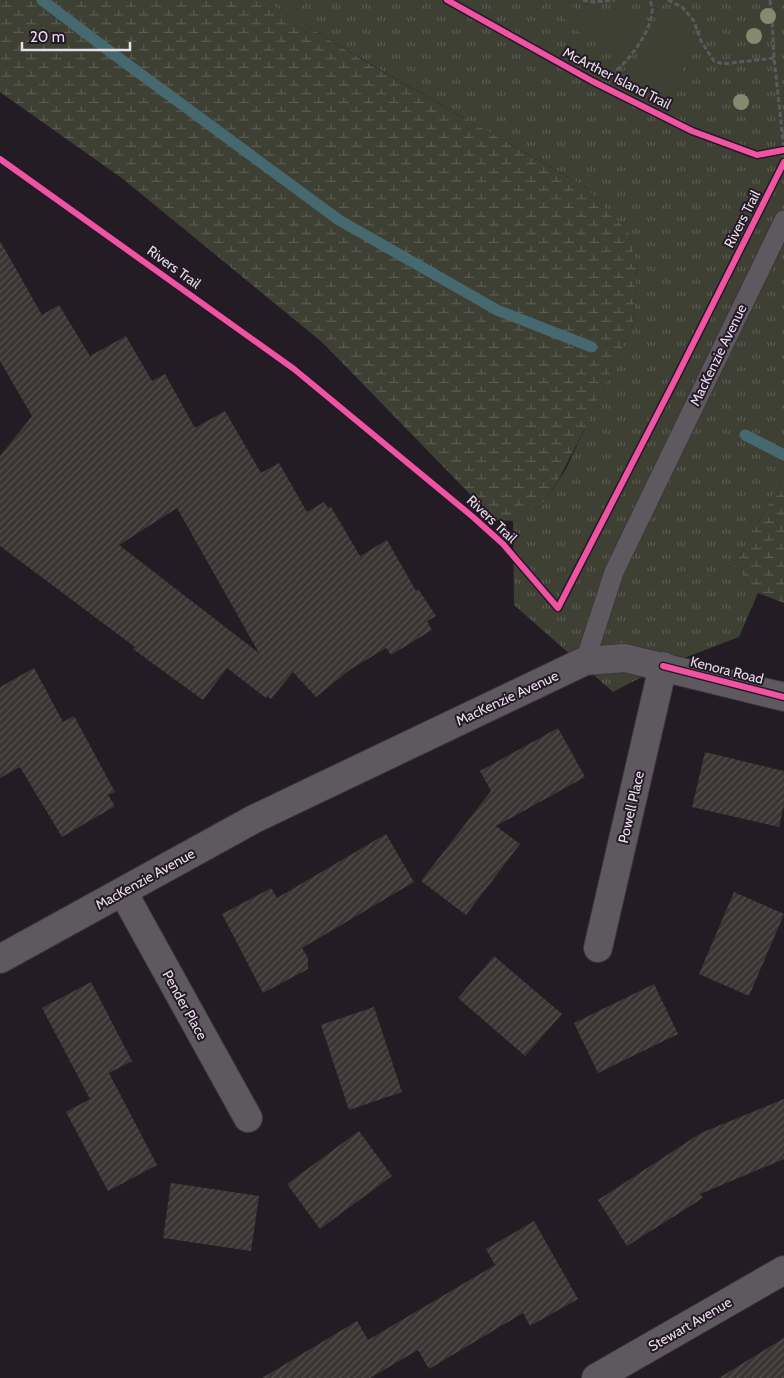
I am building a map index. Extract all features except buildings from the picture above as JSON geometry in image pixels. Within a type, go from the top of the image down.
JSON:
[{"type":"street","name":"Kenora Road","points":[[584,662],[625,658],[784,697]]},
{"type":"street","name":"MacKenzie Avenue","points":[[0,959],[254,819],[584,662]]},
{"type":"street","name":"Powell Place","points":[[598,948],[663,666]]},
{"type":"street","name":"Pender Place","points":[[122,892],[248,1118]]},
{"type":"street","name":"Stewart Avenue","points":[[596,1378],[784,1270]]},
{"type":"lane","name":"MacKenzie Avenue","points":[[584,662],[614,572],[784,220]]},
{"type":"path","points":[[583,0],[593,2],[615,0]]},
{"type":"path","points":[[600,85],[633,53],[646,31],[653,10],[650,0]]},
{"type":"path","points":[[668,0],[682,7],[694,21],[701,41],[714,61],[723,64],[774,58]]},
{"type":"path","points":[[770,0],[782,150]]},
{"type":"green space","points":[[0,0],[264,0],[361,59],[587,188],[629,232],[637,268],[633,324],[585,428],[560,477],[543,503],[513,521],[495,520],[323,343],[123,179],[0,92]]},
{"type":"green space","points":[[264,0],[784,0],[784,477],[734,566],[758,593],[739,637],[663,666],[613,692],[514,605],[513,521],[543,503],[566,469],[633,324],[637,268],[629,233],[587,188],[353,54]]},
{"type":"green space","points":[[557,0],[584,12],[595,13],[625,8],[634,18],[646,21],[641,34],[634,44],[615,62],[600,32],[585,34],[569,28],[560,11]]},
{"type":"green space","points":[[680,11],[693,28],[693,35],[689,39],[684,67],[673,86],[659,98],[647,99],[617,86],[616,78],[634,62],[646,47],[656,22],[670,20]]},
{"type":"green space","points":[[784,477],[784,603],[758,593],[734,566]]},
{"type":"waterway","points":[[42,0],[339,220],[497,310],[592,347]]},
{"type":"waterway","points":[[745,435],[784,455]]},
{"type":"cycle path","name":"McArther Island Trail","points":[[447,0],[592,81],[692,131],[757,155],[784,150]]},
{"type":"cycle path","name":"Rivers Trail","points":[[0,159],[294,369],[503,544],[558,608],[784,162]]},
{"type":"cycle path","points":[[663,666],[784,697]]}]
